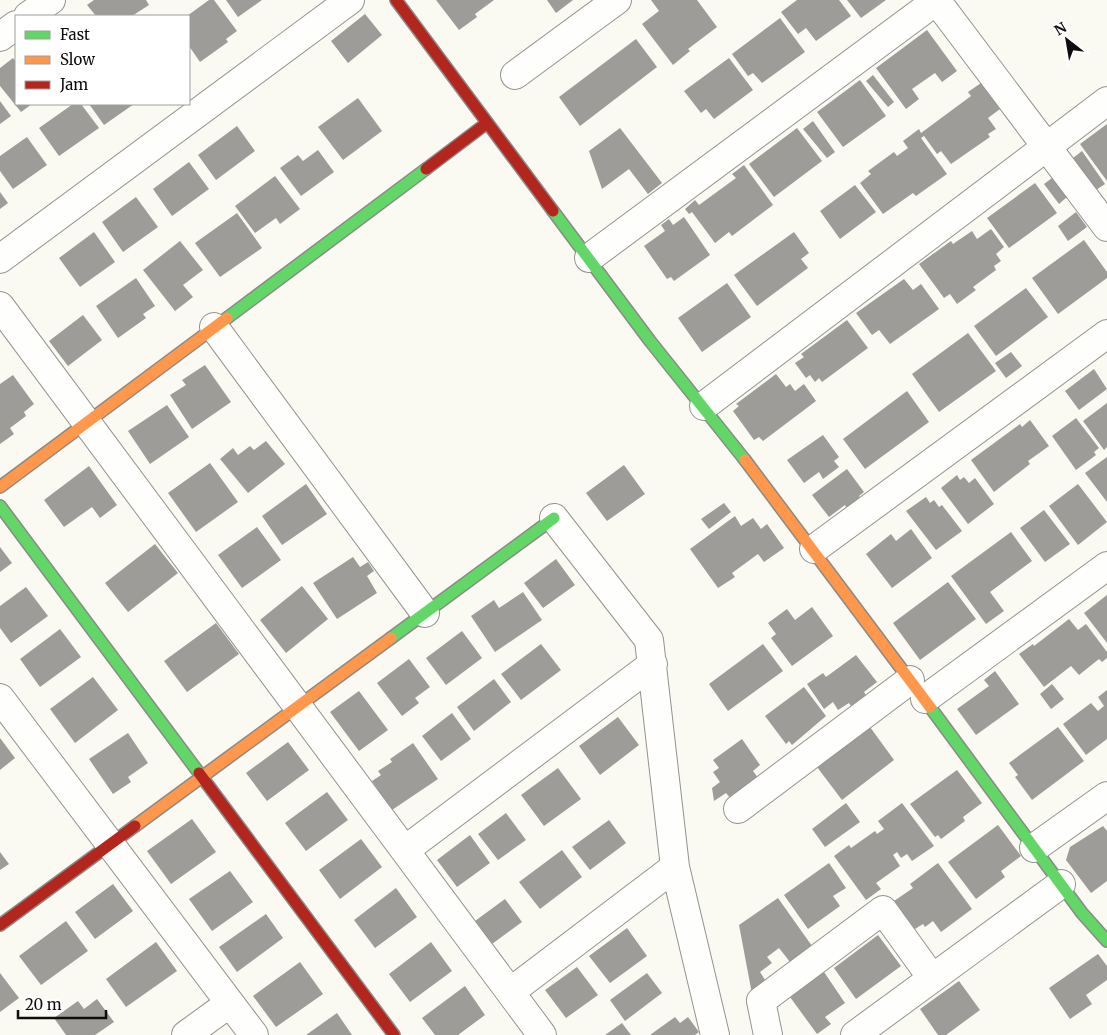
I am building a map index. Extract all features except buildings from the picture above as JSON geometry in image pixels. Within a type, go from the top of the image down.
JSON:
[{"type":"street","points":[[29,15],[51,0]]},
{"type":"street","points":[[0,258],[350,0]]},
{"type":"street","points":[[396,0],[650,341],[704,406],[814,550],[1082,913],[1107,941]]},
{"type":"street","points":[[515,74],[617,0]]},
{"type":"street","points":[[589,258],[936,0],[1107,227]]},
{"type":"street","points":[[0,36],[15,26]]},
{"type":"street","points":[[704,406],[1045,146],[1107,101]]},
{"type":"street","points":[[0,487],[488,123]]},
{"type":"street","points":[[0,306],[542,1035]]},
{"type":"street","points":[[214,326],[425,613]]},
{"type":"street","points":[[814,550],[1107,334]]},
{"type":"street","points":[[0,506],[394,1035]]},
{"type":"street","points":[[0,925],[554,518],[649,640],[675,867],[715,1035]]},
{"type":"street","points":[[738,809],[1107,566]]},
{"type":"street","points":[[405,850],[653,664]]},
{"type":"street","points":[[1,702],[254,1035]]},
{"type":"street","points":[[1034,848],[1107,796]]},
{"type":"street","points":[[510,992],[675,867]]},
{"type":"street","points":[[855,1035],[1061,884]]},
{"type":"street","points":[[768,1035],[761,1001],[883,910],[932,978]]},
{"type":"street","points":[[186,1035],[230,1003]]},
{"type":"traffic: fast","points":[[227,318],[426,169]]},
{"type":"traffic: fast","points":[[553,211],[650,341],[745,460]]},
{"type":"traffic: fast","points":[[0,506],[199,773]]},
{"type":"traffic: fast","points":[[391,638],[554,518]]},
{"type":"traffic: fast","points":[[930,707],[1082,913],[1107,941]]},
{"type":"traffic: slow","points":[[0,487],[227,318]]},
{"type":"traffic: slow","points":[[745,460],[930,707]]},
{"type":"traffic: slow","points":[[135,826],[391,638]]},
{"type":"traffic: jam","points":[[396,0],[553,211]]},
{"type":"traffic: jam","points":[[426,169],[487,123]]},
{"type":"traffic: jam","points":[[199,773],[394,1035]]},
{"type":"traffic: jam","points":[[0,925],[135,826]]}]
